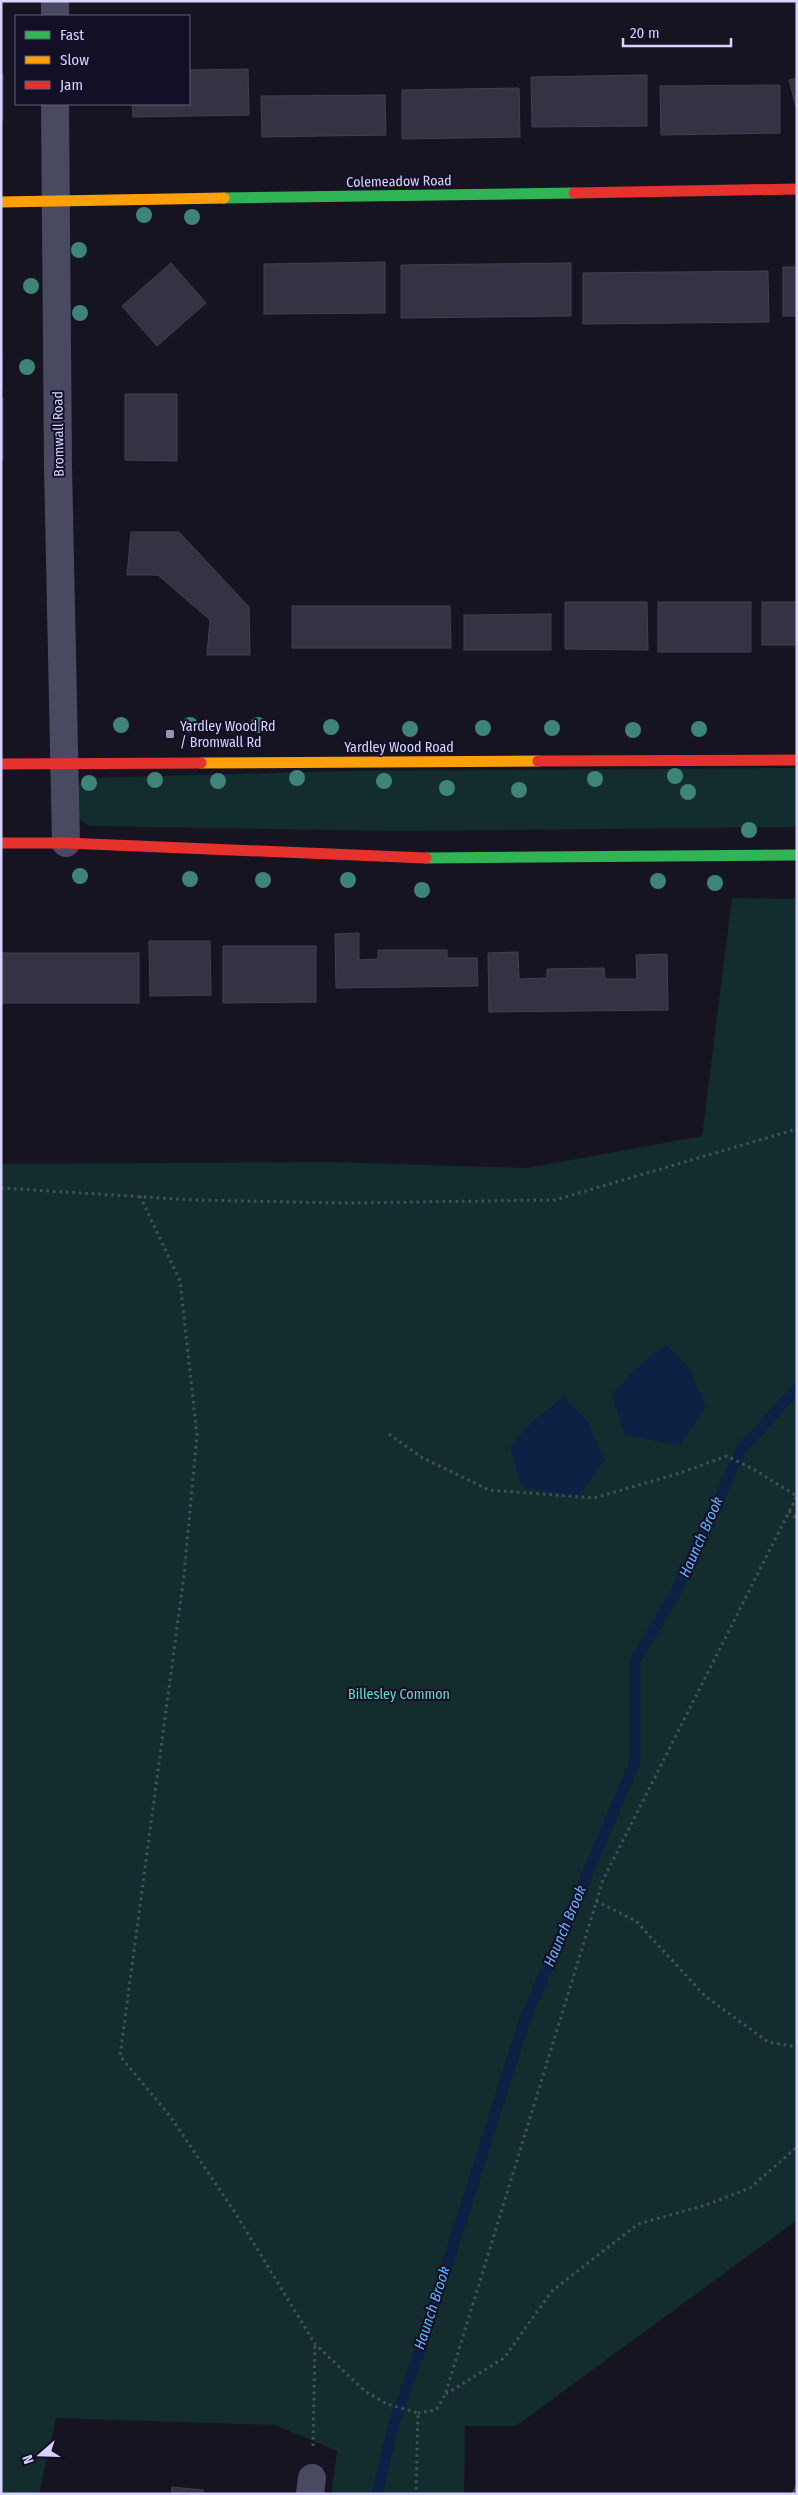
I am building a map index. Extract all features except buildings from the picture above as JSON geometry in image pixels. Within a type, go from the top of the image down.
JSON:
[{"type":"street","points":[[55,1],[55,15]]},
{"type":"street","name":"Bromwall Road","points":[[55,105],[63,764],[66,843]]},
{"type":"street","name":"Colemeadow Road","points":[[1,202],[797,189]]},
{"type":"street","name":"Yardley Wood Road","points":[[1,764],[797,760]]},
{"type":"street","points":[[1,843],[66,843],[440,859],[797,855]]},
{"type":"path","points":[[1,1188],[194,1200],[345,1203],[555,1200],[797,1129]]},
{"type":"path","points":[[140,1196],[180,1281],[197,1436],[184,1575],[120,2056],[170,2116],[231,2206],[315,2344],[366,2392],[387,2404],[418,2413],[436,2410],[446,2395],[603,1880],[797,1496],[753,1469],[727,1456],[680,1473],[594,1498],[488,1490],[421,1457],[389,1434]]},
{"type":"path","points":[[789,1511],[797,1519]]},
{"type":"path","points":[[596,1901],[636,1921],[705,1996],[768,2042],[797,2047]]},
{"type":"path","points":[[446,2395],[504,2358],[552,2291],[638,2224],[706,2205],[750,2188],[797,2147]]},
{"type":"path","points":[[311,2486],[315,2344]]},
{"type":"path","points":[[416,2494],[418,2413]]},
{"type":"green space","points":[[797,768],[797,827],[402,831],[89,826],[73,813],[74,791],[85,778],[344,771]]},
{"type":"green space","name":"Billesley Common","points":[[732,898],[797,899],[797,2220],[516,2426],[465,2426],[464,2494],[331,2494],[337,2451],[275,2425],[56,2418],[39,2494],[1,2494],[1,1164],[329,1162],[527,1168],[702,1136]]},
{"type":"water","points":[[666,1344],[689,1368],[706,1407],[680,1445],[624,1435],[612,1394],[634,1370]]},
{"type":"water","points":[[564,1396],[587,1421],[604,1460],[578,1498],[522,1487],[510,1447],[531,1423]]},
{"type":"waterway","name":"Haunch Brook","points":[[377,2494],[394,2423],[423,2341],[524,2022],[635,1762],[635,1661],[676,1592],[742,1448],[797,1389]]},
{"type":"traffic: fast","points":[[224,198],[574,193]]},
{"type":"traffic: fast","points":[[426,858],[797,855]]},
{"type":"traffic: slow","points":[[1,202],[224,198]]},
{"type":"traffic: slow","points":[[201,763],[538,761]]},
{"type":"traffic: jam","points":[[574,193],[797,189]]},
{"type":"traffic: jam","points":[[538,761],[797,760]]},
{"type":"traffic: jam","points":[[1,764],[201,763]]},
{"type":"traffic: jam","points":[[1,843],[66,843],[426,858]]},
{"type":"place","name":"Yardley Wood Rd / Bromwall Rd","points":[[170,734]]}]
